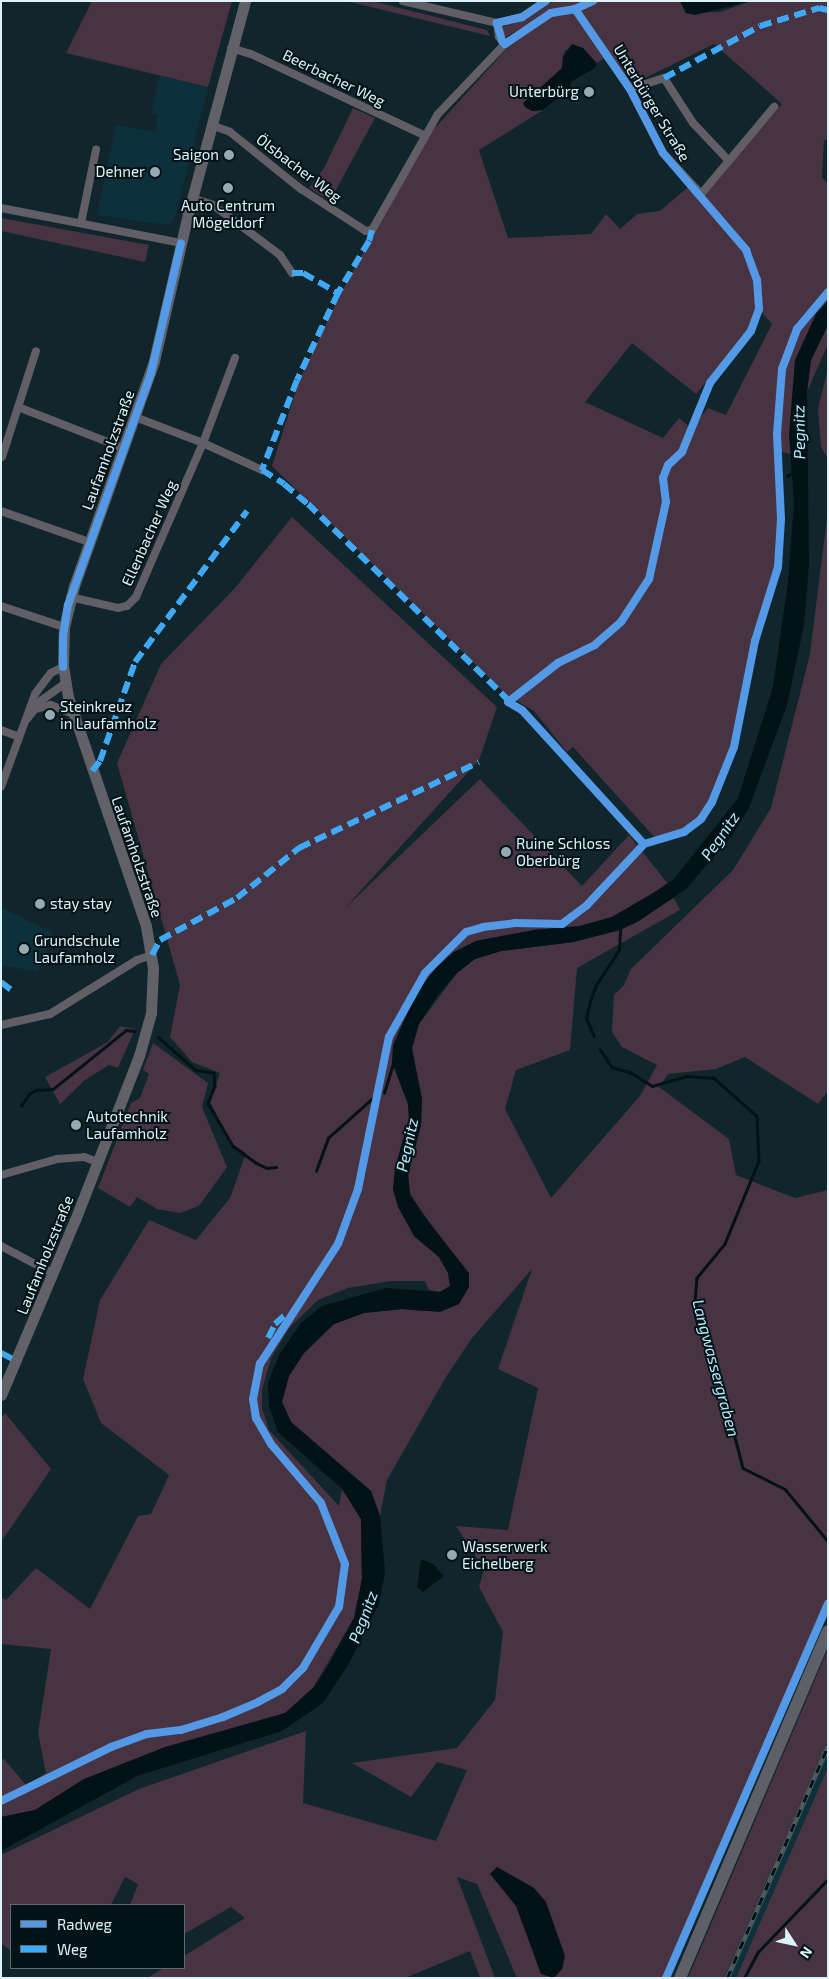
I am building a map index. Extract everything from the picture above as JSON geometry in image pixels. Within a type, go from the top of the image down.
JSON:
[{"type":"main road","name":"Laufamholzstraße","points":[[1,1395],[54,1274],[98,1162],[148,1025],[153,981],[152,955],[142,914],[73,714],[63,667],[64,627],[70,597],[157,351],[192,198],[245,1]]},
{"type":"main road","points":[[680,1978],[828,1631]]},
{"type":"street","points":[[403,1],[497,23],[522,17],[546,1]]},
{"type":"street","name":"Unterbürger Straße","points":[[505,44],[551,13],[575,9],[630,88],[663,153],[701,194],[729,161]]},
{"type":"street","points":[[424,135],[460,88],[505,44],[499,37],[497,23]]},
{"type":"street","name":"Beerbacher Weg","points":[[231,48],[251,54],[424,135]]},
{"type":"street","points":[[630,88],[664,78],[694,123],[729,161],[774,107]]},
{"type":"street","name":"Ölsbacher Weg","points":[[211,125],[232,134],[300,189],[358,227],[372,230],[424,135]]},
{"type":"street","points":[[81,223],[96,150]]},
{"type":"street","points":[[192,198],[212,205],[280,255],[292,273]]},
{"type":"street","points":[[1,208],[181,243]]},
{"type":"street","points":[[2,457],[36,351]]},
{"type":"street","name":"Ellenbacher Weg","points":[[70,597],[118,608],[132,602],[148,572],[203,443],[235,358]]},
{"type":"street","points":[[18,407],[123,448]]},
{"type":"street","points":[[135,417],[203,443],[262,470]]},
{"type":"street","points":[[1,511],[89,542]]},
{"type":"street","points":[[1,606],[64,627]]},
{"type":"street","points":[[1,787],[38,688],[51,673],[63,667]]},
{"type":"street","points":[[26,720],[47,695],[65,683]]},
{"type":"street","points":[[35,709],[51,706],[73,714]]},
{"type":"street","points":[[1,730],[19,737]]},
{"type":"street","points":[[1,1025],[50,1014],[137,960],[152,955]]},
{"type":"street","points":[[1,1175],[58,1159],[84,1158],[98,1162]]},
{"type":"street","points":[[1,1246],[54,1274]]},
{"type":"shaded area","points":[[92,1],[232,1],[208,87],[66,53]]},
{"type":"shaded area","points":[[346,1],[372,1],[487,30],[490,36]]},
{"type":"shaded area","points":[[554,1],[680,1],[686,13],[720,12],[751,1],[828,1],[828,138],[824,141],[822,177],[828,183],[828,301],[816,314],[789,434],[791,454],[776,451],[778,564],[752,648],[730,759],[699,819],[686,829],[656,839],[573,747],[567,752],[534,711],[507,695],[272,466],[299,381],[339,297],[425,139],[530,23],[506,37],[501,30],[502,27],[526,19]],"holes":[[[714,44],[782,104],[701,198],[687,188],[660,211],[637,214],[620,229],[606,214],[591,234],[508,238],[479,150],[543,110],[532,111],[562,68],[565,50],[583,48],[597,63],[611,54],[631,85]],[[756,306],[772,324],[726,415],[708,408],[691,428],[679,418],[663,438],[585,402],[632,343],[696,394],[750,330]]]},
{"type":"shaded area","points":[[160,76],[208,87],[174,221],[167,225],[97,215],[116,125],[155,132],[158,115],[151,114]]},
{"type":"shaded area","points":[[353,108],[375,118],[330,201],[309,188],[324,168]]},
{"type":"shaded area","points":[[1,218],[149,245],[145,262],[1,231]]},
{"type":"shaded area","points":[[828,325],[828,344],[807,392],[811,360]]},
{"type":"shaded area","points":[[828,368],[828,459],[821,447],[818,409]]},
{"type":"shaded area","points":[[828,510],[828,1091],[818,1104],[745,1057],[716,1069],[668,1074],[659,1087],[729,1139],[736,1175],[795,1198],[828,1190],[828,1603],[666,1978],[517,1978],[477,1884],[457,1877],[495,1978],[480,1978],[470,1951],[405,1978],[147,1978],[162,1969],[185,1969],[185,1955],[245,1918],[231,1907],[185,1933],[185,1904],[130,1904],[138,1884],[125,1877],[112,1904],[10,1904],[10,1950],[1,1943],[1,1855],[139,1789],[306,1731],[303,1803],[436,1841],[467,1770],[437,1762],[411,1797],[352,1763],[457,1748],[495,1700],[503,1632],[479,1587],[484,1569],[456,1526],[508,1530],[538,1388],[498,1369],[532,1269],[472,1338],[446,1377],[387,1480],[380,1516],[371,1491],[291,1422],[282,1402],[289,1376],[304,1353],[334,1324],[364,1313],[402,1309],[423,1311],[459,1304],[438,1235],[410,1194],[408,1175],[421,1125],[412,1048],[419,1024],[457,973],[475,959],[501,951],[573,942],[620,930],[674,898],[680,910],[577,968],[570,1050],[516,1070],[505,1109],[551,1198],[640,1096],[657,1065],[622,1047],[612,1032],[614,995],[624,985],[631,969],[733,870],[771,808],[810,654]]},
{"type":"shaded area","points":[[292,517],[497,707],[479,760],[345,908],[480,779],[582,886],[629,835],[668,884],[612,917],[580,926],[534,930],[476,941],[454,952],[436,968],[416,994],[392,1062],[408,1104],[409,1119],[395,1168],[414,1236],[439,1257],[448,1273],[450,1286],[440,1292],[429,1290],[425,1281],[391,1281],[348,1288],[318,1300],[290,1327],[271,1358],[262,1390],[262,1408],[269,1430],[339,1506],[342,1489],[361,1519],[362,1579],[354,1618],[313,1688],[285,1713],[84,1779],[35,1810],[1,1817],[1,1760],[4,1759],[26,1785],[46,1773],[38,1733],[51,1649],[1,1644],[1,1597],[6,1600],[36,1568],[90,1609],[138,1516],[151,1514],[169,1475],[101,1423],[83,1379],[100,1300],[149,1220],[196,1240],[230,1198],[246,1153],[231,1143],[210,1102],[220,1073],[192,1062],[170,1037],[180,985],[117,763],[161,664],[235,588]]},
{"type":"shaded area","name":"Grundschule Laufamholz","points":[[1,907],[53,933],[38,972],[1,965]]},
{"type":"shaded area","points":[[120,1026],[135,1029],[118,1068],[109,1065],[85,1080],[60,1104],[45,1077],[108,1042]]},
{"type":"shaded area","points":[[153,1043],[208,1083],[202,1107],[227,1167],[199,1206],[180,1213],[157,1209],[137,1197],[130,1207],[98,1188],[131,1103],[140,1098],[149,1074],[143,1070]]},
{"type":"shaded area","points":[[5,1413],[51,1469],[1,1542],[1,1419]]},
{"type":"shaded area","points":[[828,1649],[828,1740],[724,1978],[688,1978]]},
{"type":"shaded area","points":[[828,1740],[828,1767],[736,1978],[724,1978]]},
{"type":"shaded area","points":[[828,1767],[828,1978],[736,1978]]},
{"type":"water","points":[[680,1],[751,1],[695,15],[686,13]]},
{"type":"water","points":[[572,44],[583,48],[596,63],[595,68],[572,81],[569,90],[542,110],[532,111],[525,107],[523,103],[562,68],[563,56]]},
{"type":"water","name":"Pegnitz","points":[[828,301],[828,325],[811,360],[807,392],[809,565],[804,625],[787,705],[749,808],[731,837],[686,889],[639,921],[620,930],[573,942],[501,951],[475,959],[457,973],[438,995],[419,1024],[412,1048],[422,1099],[421,1125],[408,1175],[410,1194],[421,1212],[469,1273],[469,1287],[459,1304],[440,1312],[402,1309],[364,1313],[334,1324],[304,1353],[289,1376],[282,1402],[291,1422],[371,1491],[380,1516],[385,1572],[379,1604],[348,1665],[323,1703],[282,1731],[137,1776],[1,1851],[1,1817],[35,1810],[84,1779],[165,1747],[285,1713],[313,1688],[328,1666],[354,1618],[362,1579],[361,1519],[342,1489],[278,1432],[269,1406],[268,1383],[279,1355],[301,1323],[322,1306],[386,1288],[440,1292],[450,1286],[448,1273],[439,1257],[414,1236],[398,1207],[393,1189],[395,1168],[409,1119],[408,1104],[392,1062],[393,1045],[416,994],[436,968],[454,952],[476,941],[534,930],[580,926],[612,917],[674,879],[738,798],[773,687],[788,582],[794,503],[789,434],[795,360],[816,314]]},
{"type":"water","points":[[421,1559],[433,1564],[444,1576],[423,1592],[417,1587]]},
{"type":"water","points":[[497,1867],[534,1888],[546,1902],[565,1956],[562,1969],[554,1978],[541,1974],[516,1906],[490,1874]]},
{"type":"waterway","points":[[787,476],[794,472]]},
{"type":"waterway","name":"Langwassergraben","points":[[594,1037],[586,1018],[596,985],[619,950],[620,929]]},
{"type":"waterway","points":[[21,1106],[29,1094],[36,1090],[53,1089],[126,1030],[134,1031]]},
{"type":"waterway","points":[[158,1037],[196,1070],[214,1073],[215,1086],[208,1103],[233,1146],[256,1163],[267,1168],[276,1167]]},
{"type":"waterway","name":"Langwassergraben","points":[[600,1049],[612,1067],[630,1072],[652,1086],[687,1076],[714,1078],[757,1116],[759,1161],[725,1244],[697,1278],[695,1301],[713,1352],[743,1468],[785,1489],[828,1541]]},
{"type":"waterway","points":[[384,1093],[394,1061]]},
{"type":"waterway","points":[[316,1171],[328,1138],[377,1094]]},
{"type":"waterway","name":"Langwassergraben","points":[[744,1978],[758,1952],[828,1879]]},
{"type":"railway","points":[[727,1978],[828,1746]]},
{"type":"marked path","points":[[664,78],[760,26],[819,8],[828,10]]},
{"type":"marked path","points":[[372,230],[369,241],[338,293],[297,380],[262,470],[284,484],[308,504],[512,704]]},
{"type":"marked path","points":[[292,273],[303,273],[338,293]]},
{"type":"marked path","points":[[92,771],[100,761],[135,662],[247,511]]},
{"type":"marked path","points":[[152,955],[160,940],[237,898],[299,848],[479,762]]},
{"type":"marked path","points":[[1,982],[14,992]]},
{"type":"marked path","points":[[268,1338],[275,1324],[285,1315]]},
{"type":"marked path","points":[[1,1353],[17,1361]]},
{"type":"cycle path","points":[[546,1],[522,17],[497,23],[502,41],[505,44],[551,13],[575,9],[593,1]]},
{"type":"cycle path","points":[[575,9],[630,89],[663,153],[746,250],[757,280],[759,309],[751,331],[710,383],[682,452],[668,465],[663,478],[666,502],[649,579],[621,622],[595,645],[558,663],[508,702],[522,710],[644,844]]},
{"type":"cycle path","points":[[63,667],[63,636],[68,605],[151,373],[181,243]]},
{"type":"cycle path","points":[[1,1801],[111,1747],[147,1734],[181,1730],[223,1717],[282,1689],[303,1668],[339,1607],[345,1564],[321,1503],[271,1444],[256,1418],[253,1399],[260,1364],[338,1244],[358,1189],[389,1037],[425,973],[466,932],[483,927],[515,923],[562,924],[587,905],[644,844],[684,832],[701,819],[712,802],[734,747],[755,641],[778,567],[781,519],[777,434],[782,369],[797,329],[828,292]]},
{"type":"cycle path","points":[[666,1978],[828,1603]]},
{"type":"place","name":"Unterbürg","points":[[589,92]]},
{"type":"place","name":"Saigon","points":[[229,155]]},
{"type":"place","name":"Dehner","points":[[155,172]]},
{"type":"place","name":"Auto Centrum Mögeldorf","points":[[228,188]]},
{"type":"place","name":"Steinkreuz in Laufamholz","points":[[50,715]]},
{"type":"place","name":"Ruine Schloss Oberbürg","points":[[506,852]]},
{"type":"place","name":"stay stay","points":[[40,904]]},
{"type":"place","name":"Grundschule Laufamholz","points":[[24,949]]},
{"type":"place","name":"Autotechnik Laufamholz","points":[[76,1125]]},
{"type":"place","name":"Wasserwerk Eichelberg","points":[[452,1555]]}]
